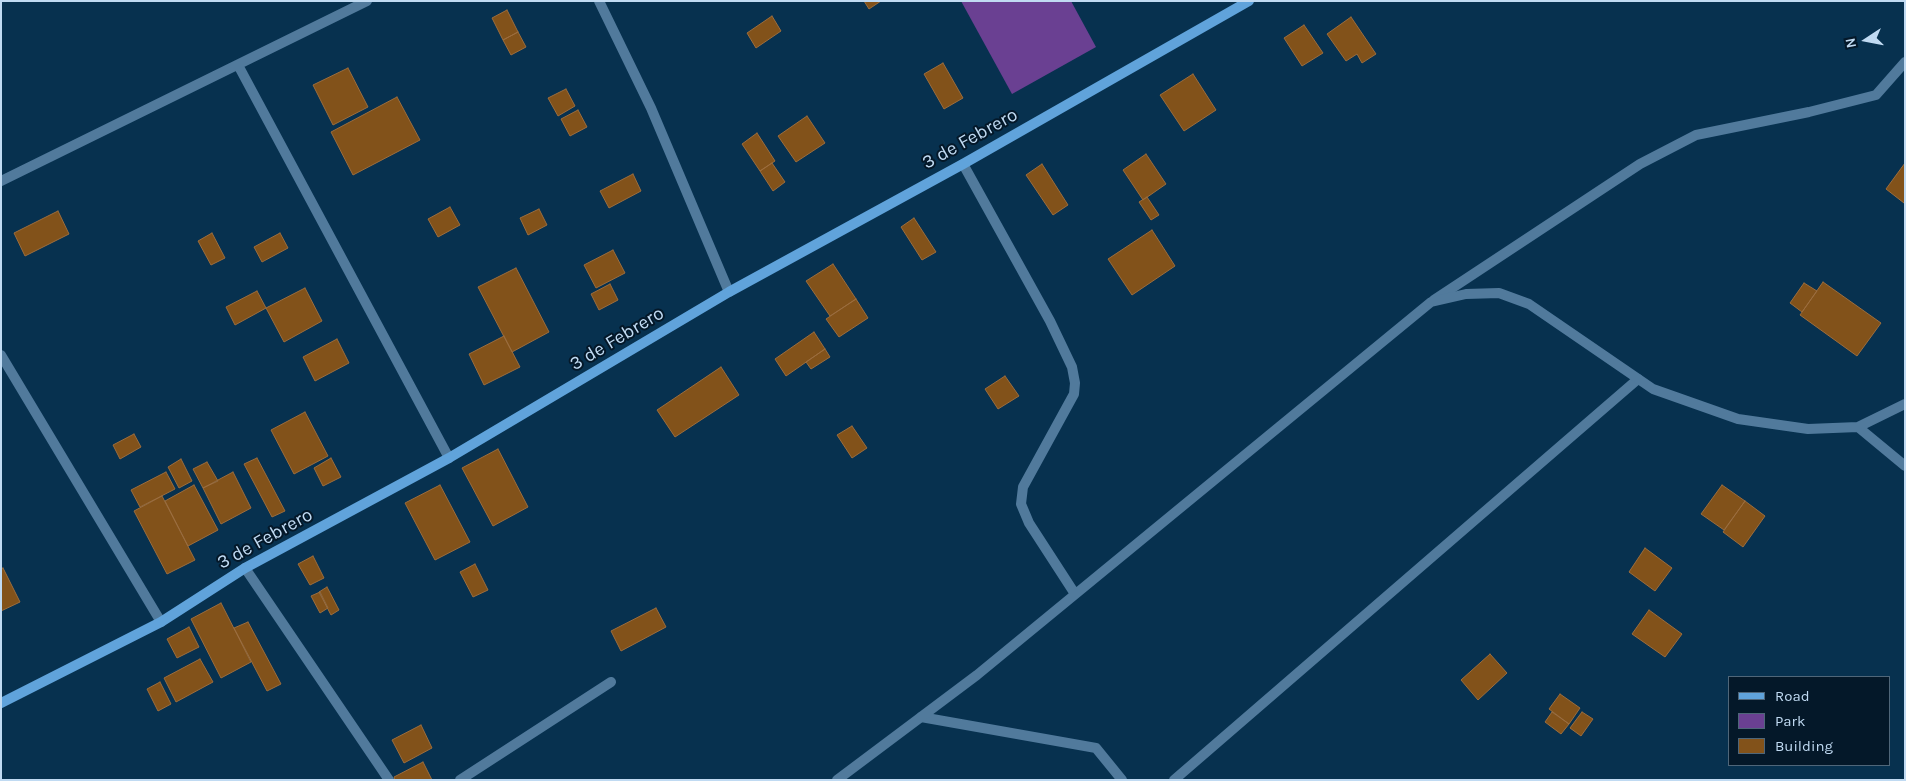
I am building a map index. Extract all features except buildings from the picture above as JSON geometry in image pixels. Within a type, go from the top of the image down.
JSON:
[{"type":"street","points":[[1,181],[367,1]]},
{"type":"street","points":[[599,1],[651,108],[729,292]]},
{"type":"street","name":"3 de Febrero","points":[[1,703],[161,622],[245,568],[449,458],[729,292],[963,164],[1249,1]]},
{"type":"street","points":[[841,778],[977,676],[1431,302],[1640,164],[1696,135],[1809,112],[1876,95],[1905,62]]},
{"type":"street","points":[[238,65],[449,458]]},
{"type":"street","points":[[963,164],[1050,320],[1072,367],[1075,383],[1074,394],[1023,487],[1021,504],[1029,523],[1075,594]]},
{"type":"street","points":[[1431,302],[1466,294],[1499,293],[1529,304],[1653,389],[1738,419],[1808,429],[1858,426],[1905,404]]},
{"type":"street","points":[[1,355],[161,622]]},
{"type":"street","points":[[1174,780],[1638,378]]},
{"type":"street","points":[[1858,426],[1905,466]]},
{"type":"street","points":[[245,568],[389,780]]},
{"type":"street","points":[[460,780],[611,682]]},
{"type":"street","points":[[921,717],[1096,748],[1122,780]]},
{"type":"green space","points":[[961,1],[1071,1],[1096,47],[1012,94]]}]
